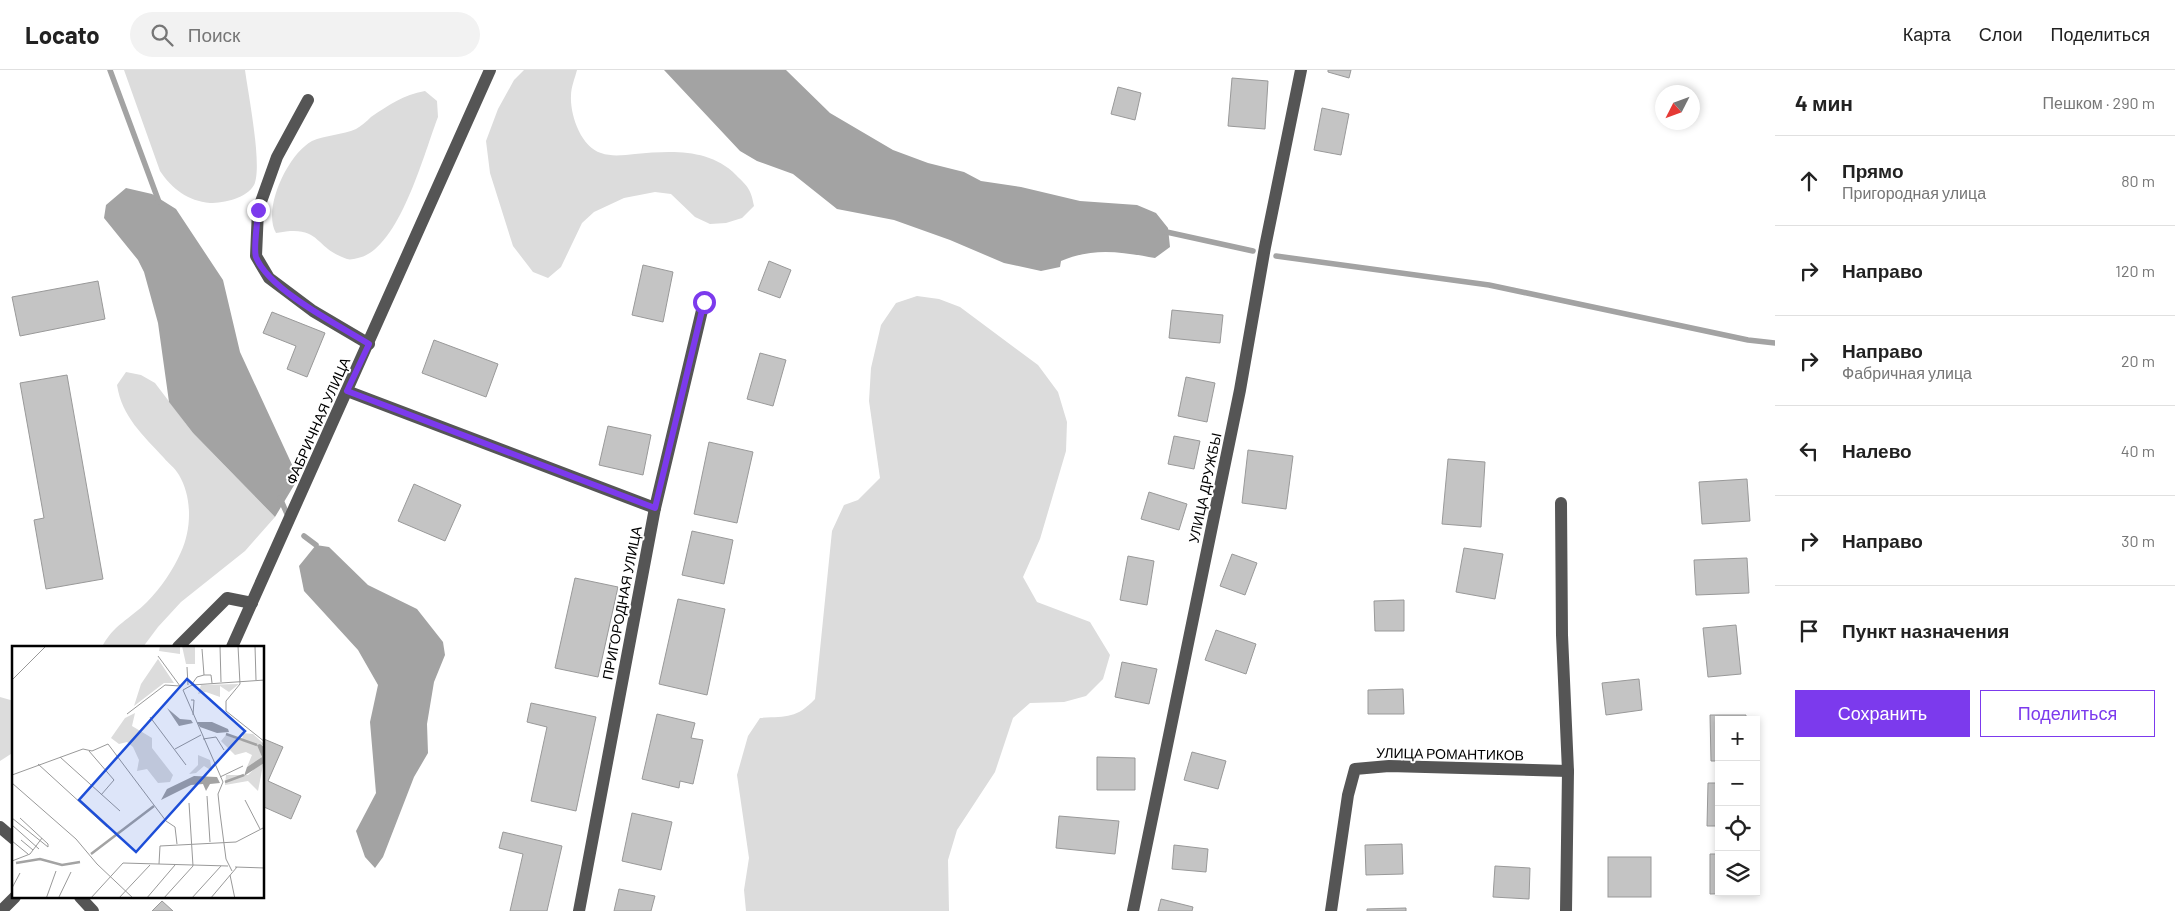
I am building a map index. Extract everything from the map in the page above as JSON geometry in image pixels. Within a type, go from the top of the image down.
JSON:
[{"type":"street","name":"ФАБРИЧНАЯ УЛИЦА","points":[[232,646],[490,70]]},
{"type":"street","name":"УЛИЦА ДРУЖБЫ","points":[[1133,911],[1240,390],[1265,247],[1301,70]]},
{"type":"street","points":[[308,100],[276,157],[258,210],[256,256],[269,278],[313,311],[369,344]]},
{"type":"street","name":"ПРИГОРОДНАЯ УЛИЦА","points":[[579,911],[655,508],[704,302]]},
{"type":"street","points":[[347,391],[655,508]]},
{"type":"street","points":[[1561,503],[1562,635],[1568,771],[1566,911]]},
{"type":"street","points":[[179,646],[227,598],[252,604]]},
{"type":"street","name":"УЛИЦА РОМАНТИКОВ","points":[[1331,911],[1348,795],[1356,769],[1389,766],[1568,771]]},
{"type":"street","points":[[1,911],[13,898]]},
{"type":"street","points":[[81,898],[93,911]]},
{"type":"shaded area","points":[[124,70],[245,70],[257,163],[254,185],[251,190],[235,199],[210,203],[195,200],[175,189],[160,171]]},
{"type":"shaded area","points":[[524,70],[577,70],[571,93],[572,112],[582,137],[594,150],[614,155],[662,152],[689,153],[714,160],[725,166],[746,186],[752,196],[754,206],[742,218],[726,223],[710,224],[695,217],[671,194],[655,192],[624,198],[594,212],[582,223],[561,267],[548,278],[533,272],[513,246],[490,173],[486,141],[498,109],[514,80]]},
{"type":"shaded area","points":[[664,70],[786,70],[830,113],[893,150],[928,163],[964,172],[981,181],[1021,187],[1080,201],[1137,205],[1156,213],[1168,228],[1170,247],[1155,258],[1108,252],[1085,254],[1061,261],[1060,267],[1041,271],[1004,263],[950,240],[894,220],[837,209],[793,174],[757,161],[740,151]]},
{"type":"shaded area","points":[[425,91],[437,101],[438,117],[408,198],[398,219],[386,238],[373,251],[358,258],[348,259],[328,249],[309,234],[291,231],[276,233],[272,210],[275,197],[286,169],[303,148],[317,139],[356,129],[396,101]]},
{"type":"shaded area","points":[[126,188],[152,194],[176,209],[223,280],[240,352],[294,469],[296,482],[275,517],[193,433],[169,402],[158,323],[144,272],[138,260],[104,218],[106,205]]},
{"type":"shaded area","points":[[917,296],[939,299],[960,307],[1038,365],[1058,392],[1067,422],[1066,451],[1040,539],[1023,577],[1037,602],[1090,622],[1110,655],[1103,679],[1086,696],[1064,702],[1030,703],[1013,718],[995,772],[957,830],[948,860],[949,911],[746,911],[744,890],[749,858],[737,775],[748,736],[760,718],[796,713],[815,699],[832,531],[844,505],[858,500],[880,478],[869,401],[871,368],[881,325],[896,303]]},
{"type":"shaded area","points":[[126,372],[141,375],[155,383],[193,433],[275,517],[245,551],[181,602],[144,646],[102,646],[111,633],[141,608],[157,591],[174,565],[185,543],[189,523],[188,503],[179,475],[134,425],[124,407],[117,385]]},
{"type":"shaded area","points":[[316,545],[329,547],[368,585],[417,609],[443,642],[445,655],[434,682],[427,724],[428,753],[414,777],[383,857],[375,868],[365,857],[356,831],[376,793],[370,722],[378,685],[358,650],[304,591],[299,566]]},
{"type":"shaded area","points":[[0,697],[12,700],[12,753],[0,761]]},
{"type":"building","points":[[1328,70],[1351,70],[1349,78],[1328,72]]},
{"type":"building","points":[[1232,78],[1268,81],[1265,129],[1228,126]]},
{"type":"building","points":[[1118,87],[1141,93],[1135,120],[1111,114]]},
{"type":"building","points":[[1322,108],[1349,114],[1341,155],[1314,150]]},
{"type":"building","points":[[769,261],[791,270],[780,298],[758,290]]},
{"type":"building","points":[[643,265],[673,272],[663,322],[632,315]]},
{"type":"building","points":[[98,281],[105,319],[20,336],[12,297]]},
{"type":"building","points":[[1172,310],[1223,315],[1220,343],[1169,338]]},
{"type":"building","points":[[272,312],[325,333],[307,377],[287,369],[296,346],[263,333]]},
{"type":"building","points":[[434,340],[498,364],[486,397],[422,373]]},
{"type":"building","points":[[760,353],[786,360],[773,406],[747,399]]},
{"type":"building","points":[[67,375],[103,579],[46,589],[34,520],[44,518],[20,383]]},
{"type":"building","points":[[1186,377],[1215,383],[1207,422],[1178,416]]},
{"type":"building","points":[[608,426],[651,435],[643,475],[599,465]]},
{"type":"building","points":[[1174,436],[1200,441],[1194,469],[1168,464]]},
{"type":"building","points":[[709,442],[753,452],[737,523],[694,514]]},
{"type":"building","points":[[1248,450],[1293,456],[1286,509],[1242,503]]},
{"type":"building","points":[[1448,459],[1485,462],[1481,527],[1442,524]]},
{"type":"building","points":[[1747,479],[1750,521],[1702,524],[1699,482]]},
{"type":"building","points":[[414,484],[461,505],[445,541],[398,521]]},
{"type":"building","points":[[1149,492],[1187,504],[1179,530],[1141,519]]},
{"type":"building","points":[[692,531],[733,540],[724,584],[682,575]]},
{"type":"building","points":[[1464,548],[1503,554],[1495,599],[1456,592]]},
{"type":"building","points":[[1232,554],[1257,563],[1245,595],[1220,586]]},
{"type":"building","points":[[1128,556],[1154,561],[1147,605],[1120,600]]},
{"type":"building","points":[[1747,558],[1749,593],[1696,595],[1694,560]]},
{"type":"building","points":[[575,578],[618,587],[598,677],[555,668]]},
{"type":"building","points":[[678,599],[725,609],[707,695],[659,684]]},
{"type":"building","points":[[1404,600],[1404,631],[1375,631],[1374,601]]},
{"type":"building","points":[[1736,625],[1741,674],[1708,677],[1703,628]]},
{"type":"building","points":[[1216,630],[1256,644],[1246,674],[1205,660]]},
{"type":"building","points":[[1122,662],[1157,669],[1149,704],[1115,697]]},
{"type":"building","points":[[1639,679],[1642,710],[1606,715],[1602,683]]},
{"type":"building","points":[[1403,689],[1404,714],[1368,714],[1368,690]]},
{"type":"building","points":[[531,703],[596,717],[576,811],[531,801],[547,727],[527,722]]},
{"type":"building","points":[[657,714],[695,723],[691,738],[703,740],[693,784],[680,781],[679,788],[642,779]]},
{"type":"building","points":[[1710,715],[1746,715],[1715,716],[1715,761],[1711,761]]},
{"type":"building","points":[[265,739],[283,747],[268,781],[301,796],[291,819],[265,807]]},
{"type":"building","points":[[1192,752],[1226,761],[1218,789],[1184,780]]},
{"type":"building","points":[[1097,757],[1135,758],[1135,790],[1097,790]]},
{"type":"building","points":[[1708,783],[1715,783],[1715,826],[1707,826]]},
{"type":"building","points":[[632,813],[672,822],[661,870],[622,861]]},
{"type":"building","points":[[1059,816],[1119,821],[1115,854],[1056,848]]},
{"type":"building","points":[[503,832],[562,846],[547,911],[510,911],[523,854],[499,848]]},
{"type":"building","points":[[1402,844],[1403,874],[1366,875],[1365,845]]},
{"type":"building","points":[[1174,845],[1208,849],[1206,872],[1172,869]]},
{"type":"building","points":[[1710,854],[1715,854],[1715,894],[1710,894]]},
{"type":"building","points":[[1608,857],[1651,857],[1651,897],[1608,897]]},
{"type":"building","points":[[1495,866],[1530,868],[1529,899],[1493,897]]},
{"type":"building","points":[[619,889],[655,896],[651,911],[614,911]]},
{"type":"building","points":[[1161,899],[1193,907],[1192,911],[1158,911]]},
{"type":"building","points":[[162,901],[173,911],[152,911]]},
{"type":"building","points":[[1406,908],[1406,911],[1367,911],[1367,909]]},
{"type":"waterway","points":[[110,70],[159,202]]},
{"type":"waterway","points":[[1162,231],[1253,251]]},
{"type":"waterway","points":[[1276,256],[1489,285],[1748,340],[1775,343]]},
{"type":"waterway","points":[[280,498],[287,514]]},
{"type":"waterway","points":[[304,536],[316,545]]},
{"type":"route","points":[[258,210],[256,256],[269,278],[313,311],[369,344],[347,391],[655,508],[704,302]]}]
